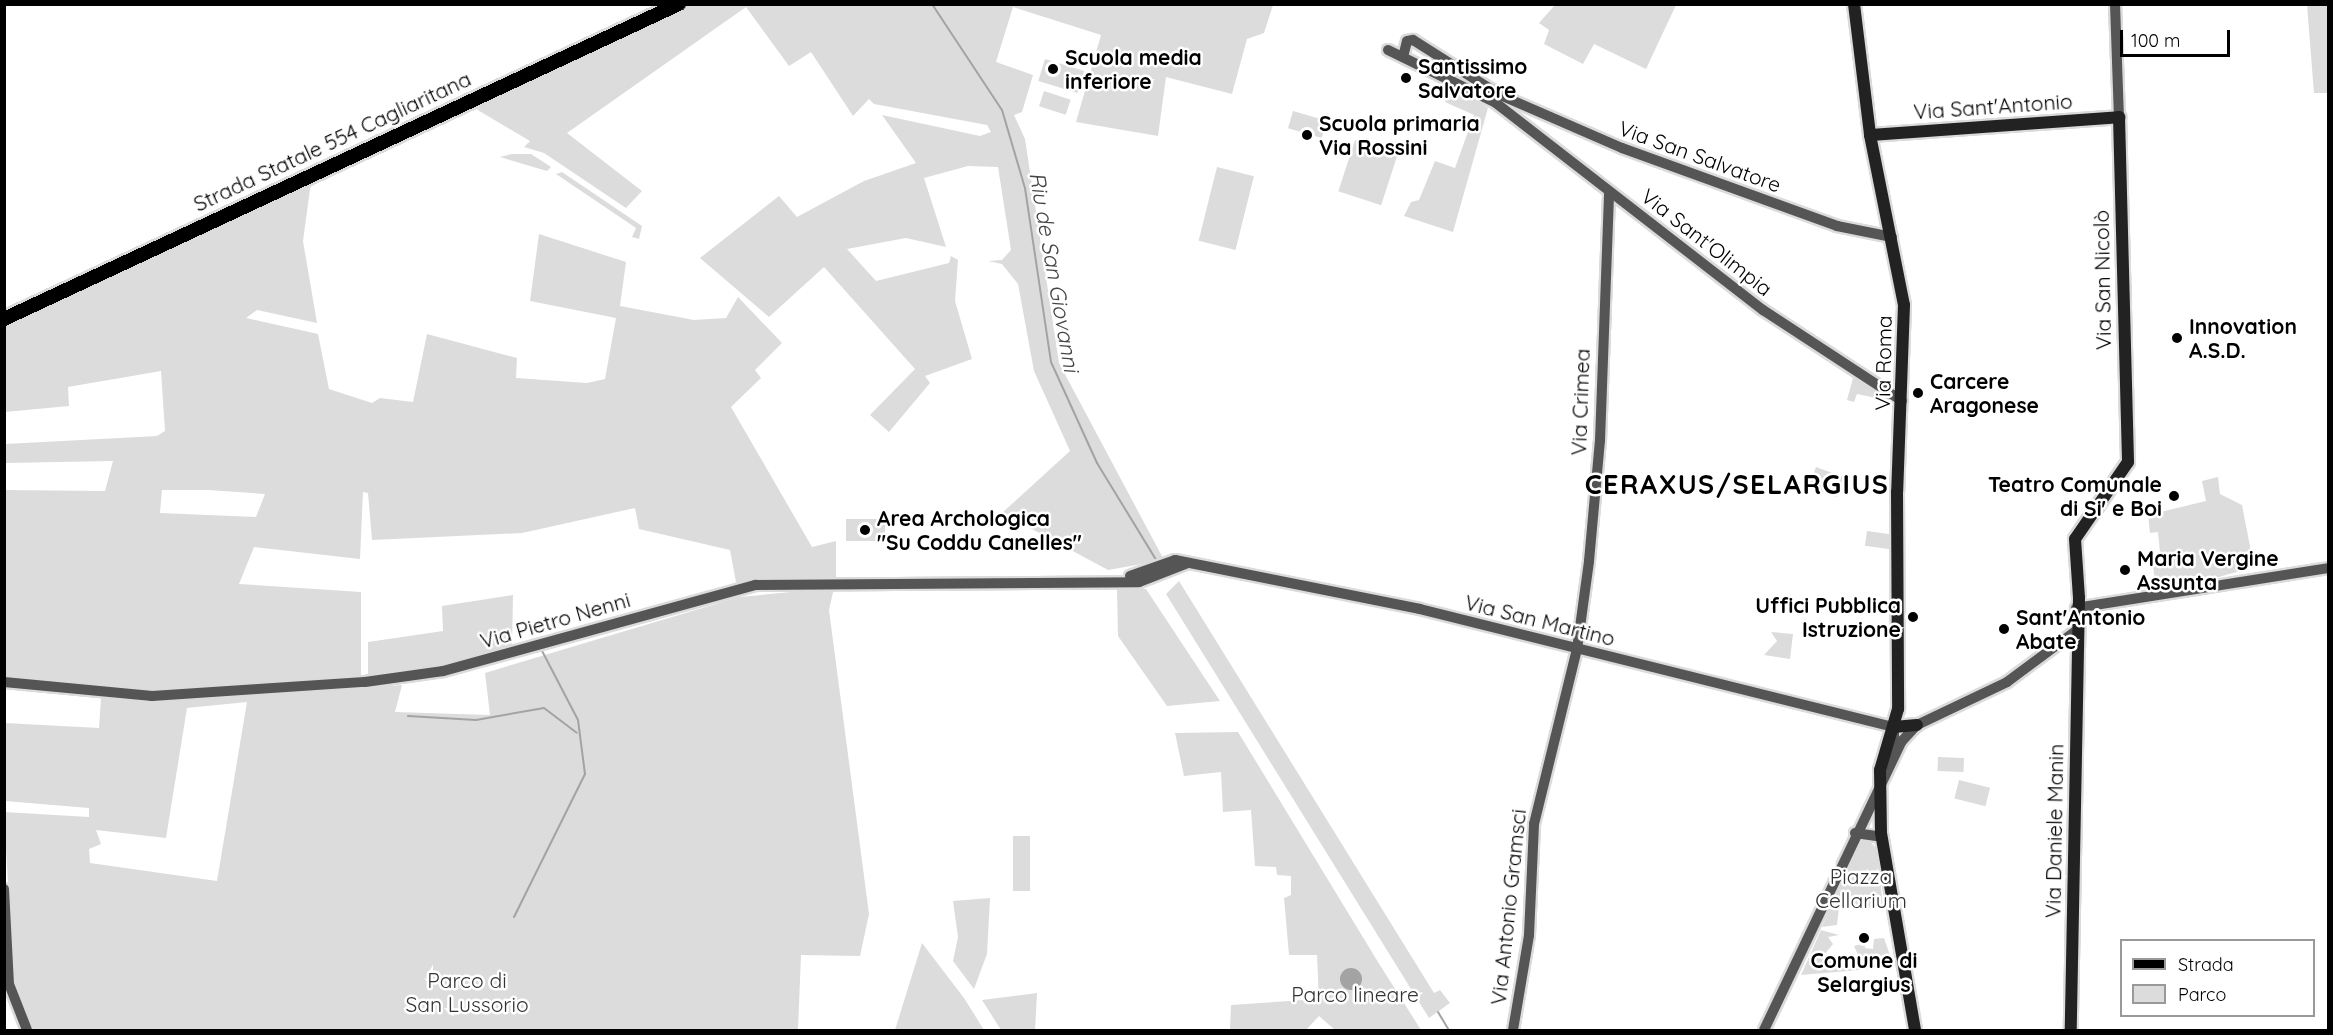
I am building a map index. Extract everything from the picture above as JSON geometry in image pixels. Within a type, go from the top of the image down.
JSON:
[{"type":"main road","name":"Strada Statale 554 Cagliaritana","points":[[4,308],[661,4]]},
{"type":"main road","name":"Strada Statale 554 Cagliaritana","points":[[4,319],[680,4]]},
{"type":"main road","name":"Via Roma","points":[[1854,4],[1870,135],[1893,237],[1905,316],[1894,727],[1880,770],[1883,778],[1882,832],[1915,1030]]},
{"type":"main road","name":"Via Sant'Antonio","points":[[1870,135],[2119,117]]},
{"type":"main road","name":"Via San Nicolò","points":[[2075,539],[2128,462],[2119,117]]},
{"type":"main road","name":"Via Daniele Manin","points":[[2071,1030],[2075,539]]},
{"type":"main road","points":[[1894,727],[1917,725]]},
{"type":"street","name":"Via San Nicolò","points":[[2115,4],[2119,117]]},
{"type":"street","points":[[1403,57],[1407,41]]},
{"type":"street","points":[[1407,41],[1388,50],[1498,99]]},
{"type":"street","points":[[1407,41],[1498,99]]},
{"type":"street","name":"Via Sant'Olimpia","points":[[1498,99],[1609,192],[1763,310],[1902,401]]},
{"type":"street","name":"Via San Salvatore","points":[[1498,99],[1709,182],[1837,226],[1893,237]]},
{"type":"street","name":"Via Crimea","points":[[1576,649],[1600,441],[1609,192]]},
{"type":"street","name":"Via San Martino","points":[[1176,564],[1420,609],[1894,727]]},
{"type":"street","name":"Via Pietro Nenni","points":[[6,683],[181,696],[376,680],[443,671],[531,649],[755,585],[1112,579],[1151,577],[1176,564]]},
{"type":"street","points":[[2076,608],[2328,568]]},
{"type":"street","points":[[1764,1030],[1855,833],[1894,755],[1917,725],[2007,682],[2076,632]]},
{"type":"street","name":"Via Antonio Gramsci","points":[[1514,1030],[1528,935],[1533,824],[1576,649]]},
{"type":"street","points":[[1894,727],[1894,755]]},
{"type":"street","points":[[1861,821],[1882,832]]},
{"type":"street","points":[[1855,833],[1882,832]]},
{"type":"street","points":[[4,888],[9,984],[27,1030]]},
{"type":"green space","points":[[689,5],[1273,5],[1264,33],[1247,39],[1232,94],[1166,77],[1158,136],[1076,122],[1101,35],[1013,7],[996,62],[1033,75],[1022,112],[1014,115],[1025,139],[1059,363],[1164,560],[1108,570],[1002,513],[1070,451],[1034,371],[1018,284],[1002,264],[988,261],[1002,260],[1011,250],[998,167],[968,166],[924,178],[946,247],[906,238],[847,249],[876,281],[949,263],[951,256],[958,260],[955,301],[972,359],[925,376],[930,383],[889,432],[870,415],[915,369],[824,267],[769,317],[700,258],[779,196],[797,217],[864,181],[916,163],[882,115],[980,136],[991,132],[987,125],[874,104],[869,99],[853,116],[811,52],[789,66],[746,7],[567,133],[642,191],[626,208],[544,153],[524,147],[530,141],[471,106]]},
{"type":"green space","points":[[1555,5],[1676,5],[1646,69],[1594,44],[1583,64],[1544,44],[1549,30],[1539,23]]},
{"type":"green space","points":[[2307,5],[2328,5],[2328,93],[2314,93]]},
{"type":"green space","points":[[1045,59],[1084,71],[1077,93],[1038,81]]},
{"type":"green space","points":[[1451,86],[1488,108],[1453,232],[1404,216],[1411,202],[1419,200],[1435,161],[1455,168],[1474,115],[1445,102]]},
{"type":"green space","points":[[1044,91],[1071,100],[1066,115],[1039,106]]},
{"type":"green space","points":[[1293,111],[1327,121],[1322,138],[1288,128]]},
{"type":"green space","points":[[1355,140],[1398,154],[1381,205],[1338,191]]},
{"type":"green space","points":[[512,154],[531,154],[551,167],[547,171],[500,157]]},
{"type":"green space","points":[[1217,167],[1254,176],[1235,250],[1199,241]]},
{"type":"green space","points":[[562,172],[642,226],[639,239],[632,237],[636,228],[556,174]]},
{"type":"green space","points":[[311,182],[303,241],[317,323],[257,310],[246,318],[318,334],[329,389],[372,403],[380,398],[413,402],[427,334],[517,358],[516,378],[587,383],[605,379],[616,318],[530,301],[539,234],[626,262],[620,306],[694,320],[726,318],[738,297],[782,343],[755,370],[761,378],[731,407],[812,547],[836,541],[836,577],[736,582],[730,550],[639,529],[635,508],[522,533],[372,540],[368,493],[363,492],[360,559],[254,547],[239,584],[361,592],[361,676],[162,691],[5,678],[5,490],[105,491],[113,461],[5,463],[5,444],[157,436],[165,431],[161,371],[68,387],[69,406],[5,412],[4,323]],"holes":[[[162,490],[265,494],[256,517],[160,513]]]},
{"type":"green space","points":[[1853,378],[1884,390],[1881,399],[1857,394],[1854,402],[1847,400]]},
{"type":"green space","points":[[1816,467],[1844,477],[1837,497],[1809,487]]},
{"type":"green space","points":[[2218,477],[2220,494],[2242,505],[2254,567],[2208,580],[2193,577],[2155,584],[2153,565],[2161,563],[2158,532],[2150,533],[2148,515],[2206,501],[2202,481]]},
{"type":"green space","name":"Area Archologica \"Su Coddu Canelles\"","points":[[846,519],[885,519],[885,541],[846,541]]},
{"type":"green space","points":[[1867,531],[1894,535],[1892,550],[1865,546]]},
{"type":"green space","points":[[1179,581],[1434,993],[1440,990],[1450,1003],[1429,1018],[1166,594]]},
{"type":"green space","name":"Parco di San Lussorio","points":[[834,588],[829,610],[869,914],[860,956],[801,955],[798,1030],[33,1030],[13,975],[4,812],[89,817],[89,808],[5,801],[5,723],[99,728],[101,698],[188,700],[402,685],[395,712],[490,715],[485,673],[739,597]],"holes":[[[247,702],[217,881],[90,863],[89,849],[101,844],[96,830],[166,838],[187,708]]]},
{"type":"green space","points":[[1117,589],[1146,589],[1220,701],[1167,706],[1118,636]]},
{"type":"green space","points":[[513,595],[512,647],[446,664],[368,675],[368,642],[443,631],[442,606]]},
{"type":"green space","points":[[1771,632],[1793,634],[1790,659],[1764,655],[1777,641]]},
{"type":"green space","name":"Parco lineare","points":[[1238,732],[1421,1030],[1335,1030],[1319,1016],[1306,1030],[1230,1030],[1231,1005],[1319,999],[1317,955],[1289,955],[1284,898],[1291,895],[1291,876],[1277,875],[1276,867],[1255,866],[1251,810],[1223,812],[1221,772],[1184,776],[1175,733]]},
{"type":"green space","points":[[1938,757],[1964,758],[1963,772],[1938,771]]},
{"type":"green space","points":[[1959,780],[1990,788],[1985,806],[1954,798]]},
{"type":"green space","points":[[1013,836],[1030,836],[1030,891],[1013,891]]},
{"type":"green space","name":"Piazza Cellarium","points":[[1867,837],[1877,850],[1883,907],[1839,908],[1837,925],[1822,927],[1860,840]]},
{"type":"green space","points":[[990,898],[987,954],[974,989],[953,961],[958,937],[953,901]]},
{"type":"green space","points":[[1821,930],[1839,935],[1828,937],[1833,944],[1823,956],[1841,967],[1844,960],[1859,957],[1854,946],[1865,943],[1865,948],[1873,949],[1874,939],[1884,938],[1894,967],[1801,975]]},
{"type":"green space","points":[[922,943],[964,998],[984,1030],[895,1030]]},
{"type":"green space","points":[[1037,993],[1035,1030],[1001,1030],[982,1000]]},
{"type":"shaded area","points":[[1351,968],[1359,971],[1362,979],[1359,987],[1351,990],[1343,987],[1340,979],[1343,971]]},
{"type":"waterway","name":"Riu de San Giovanni","points":[[932,4],[1002,110],[1025,188],[1051,362],[1097,463],[1158,563]]},
{"type":"waterway","points":[[514,917],[585,774],[578,720],[540,647]]},
{"type":"waterway","points":[[408,716],[476,720],[544,708],[577,733]]},
{"type":"waterway","points":[[1438,1012],[1449,1030]]},
{"type":"place","name":"Scuola media inferiore","points":[[1053,69]]},
{"type":"place","name":"Santissimo Salvatore","points":[[1406,78]]},
{"type":"place","name":"Scuola primaria Via Rossini","points":[[1307,135]]},
{"type":"place","name":"Innovation A.S.D.","points":[[2177,338]]},
{"type":"place","name":"Carcere Aragonese","points":[[1918,393]]},
{"type":"place","name":"Teatro Comunale di Si' e Boi","points":[[2174,496]]},
{"type":"place","name":"Area Archologica \"Su Coddu Canelles\"","points":[[865,530]]},
{"type":"place","name":"Maria Vergine Assunta","points":[[2125,570]]},
{"type":"place","name":"Uffici Pubblica Istruzione","points":[[1913,617]]},
{"type":"place","name":"Sant'Antonio Abate","points":[[2004,629]]},
{"type":"place","name":"Comune di Selargius","points":[[1864,938]]},
{"type":"district","name":"CERAXUS/SELARGIUS","points":[[1737,485]]}]
